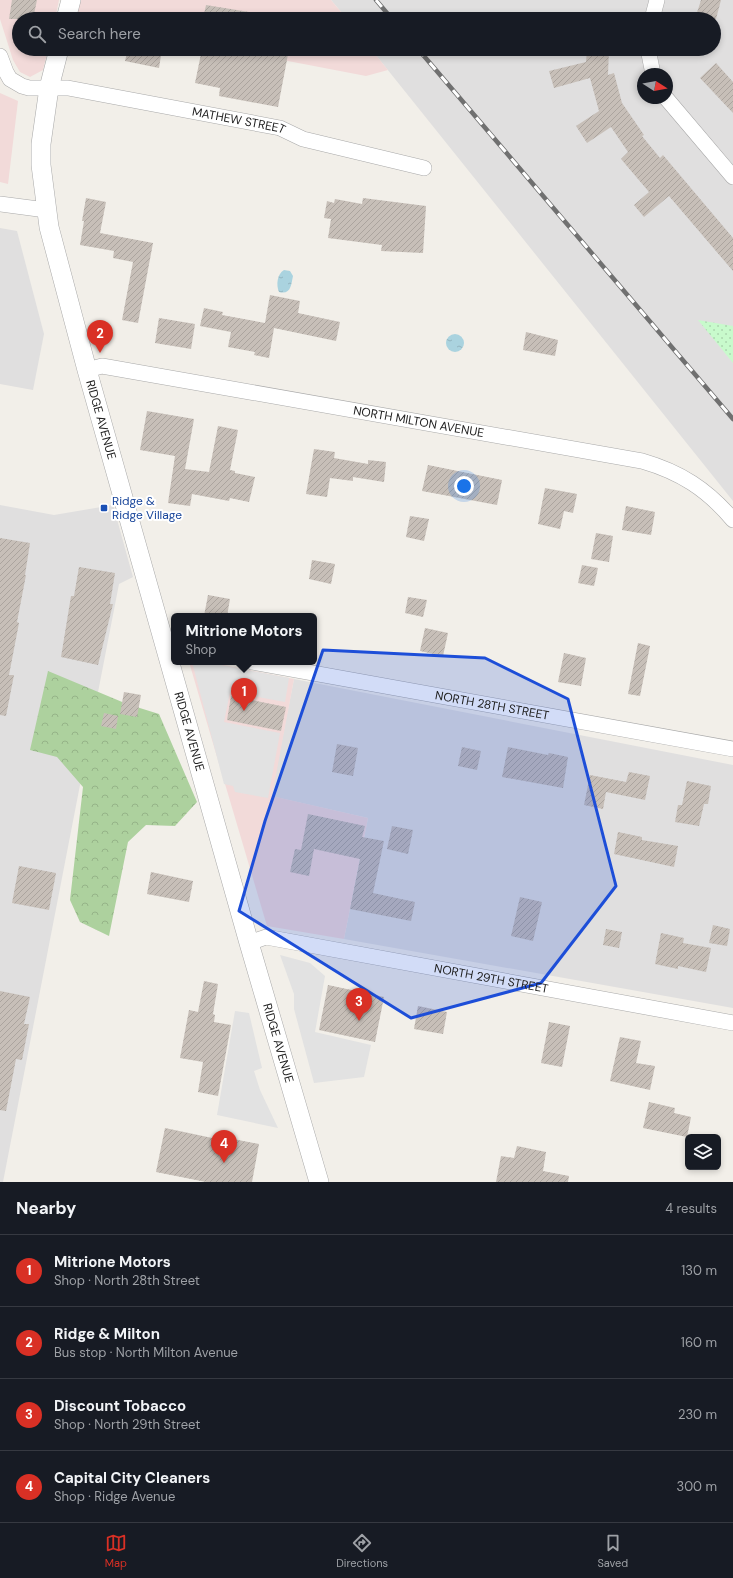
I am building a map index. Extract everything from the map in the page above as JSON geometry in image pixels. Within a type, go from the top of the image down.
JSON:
[{"type":"street","points":[[68,12],[71,0]]},
{"type":"street","points":[[654,12],[658,0]]},
{"type":"street","points":[[0,56],[6,72],[10,79],[16,84],[29,88],[49,88]]},
{"type":"street","name":"RIDGE AVENUE","points":[[57,56],[49,88],[41,144],[41,165],[50,234],[87,370],[170,654]]},
{"type":"street","points":[[649,56],[652,68]]},
{"type":"street","name":"MATHEW STREET","points":[[49,88],[68,88],[280,128],[302,139],[424,168]]},
{"type":"street","points":[[671,104],[733,177]]},
{"type":"street","points":[[0,204],[46,210]]},
{"type":"street","name":"NORTH MILTON AVENUE","points":[[87,370],[102,366],[642,461],[665,468],[696,485],[722,507],[733,520]]},
{"type":"street","name":"RIDGE AVENUE","points":[[173,665],[249,943],[319,1182]]},
{"type":"street","name":"NORTH 28TH STREET","points":[[269,665],[733,749]]},
{"type":"street","name":"NORTH 29TH STREET","points":[[249,943],[266,937],[733,1023]]},
{"type":"highlighted area","points":[[323,650],[485,658],[568,699],[616,886],[541,983],[411,1018],[239,911],[265,821]]},
{"type":"shaded area","points":[[0,0],[59,0],[56,12],[12,12],[12,56],[46,56],[43,70],[30,77],[20,72],[13,60],[0,19]]},
{"type":"shaded area","points":[[80,0],[331,0],[341,12],[77,12]]},
{"type":"shaded area","points":[[331,0],[733,0],[733,501],[377,56],[721,56],[721,12],[341,12]]},
{"type":"shaded area","points":[[262,56],[377,56],[388,70],[366,76]]},
{"type":"shaded area","points":[[0,93],[18,101],[8,184],[0,182]]},
{"type":"shaded area","points":[[0,228],[17,231],[44,334],[33,390],[0,384]]},
{"type":"shaded area","points":[[0,505],[54,515],[113,505],[133,577],[119,584],[3,1182],[0,1182]]},
{"type":"shaded area","points":[[190,665],[224,665],[294,679],[272,796],[368,818],[344,939],[267,926]]},
{"type":"shaded area","points":[[193,665],[222,665],[289,678],[285,702],[230,692],[224,722],[280,733],[268,798],[235,792],[233,786],[224,784]]},
{"type":"shaded area","points":[[294,679],[733,765],[733,1008],[344,939],[368,818],[271,796]]},
{"type":"shaded area","points":[[280,955],[310,963],[325,976],[315,1032],[371,1045],[364,1077],[314,1083],[294,1009],[294,994]]},
{"type":"shaded area","points":[[235,1011],[249,1013],[262,1068],[254,1071],[260,1090],[278,1128],[217,1115]]},
{"type":"green space","points":[[698,320],[733,326],[733,363]]},
{"type":"green space","points":[[48,671],[127,704],[159,714],[197,802],[175,826],[146,825],[128,842],[109,936],[80,922],[70,900],[83,787],[57,757],[30,750]]},
{"type":"water","points":[[284,270],[290,271],[293,276],[290,288],[288,291],[283,293],[279,292],[277,283],[280,274]]},
{"type":"water","points":[[455,334],[461,337],[464,343],[461,349],[455,352],[449,349],[446,343],[449,337]]},
{"type":"building","points":[[12,0],[37,0],[34,12],[12,12],[12,19],[9,19]]},
{"type":"building","points":[[701,0],[721,0],[718,12],[697,12]]},
{"type":"building","points":[[206,5],[249,12],[204,12]]},
{"type":"building","points":[[126,56],[161,56],[159,68],[125,61]]},
{"type":"building","points":[[201,56],[288,56],[278,107],[219,96],[220,88],[195,83]]},
{"type":"building","points":[[586,56],[609,56],[608,75],[614,73],[622,103],[644,135],[642,136],[660,158],[663,155],[733,238],[733,271],[669,196],[644,217],[634,205],[649,192],[621,159],[628,152],[611,127],[587,143],[576,126],[599,111],[590,78],[554,88],[549,71],[586,62]]},
{"type":"building","points":[[716,63],[733,82],[733,113],[700,78]]},
{"type":"building","points":[[86,198],[106,202],[100,233],[153,243],[138,323],[122,320],[133,262],[113,258],[114,251],[80,245]]},
{"type":"building","points":[[363,198],[426,206],[423,253],[381,251],[382,245],[328,238],[331,219],[324,218],[327,201],[334,203],[335,199],[362,204]]},
{"type":"building","points":[[270,295],[300,301],[298,313],[340,322],[336,341],[274,328],[269,358],[254,355],[255,352],[228,347],[231,332],[200,326],[204,308],[223,312],[222,315],[265,323]]},
{"type":"building","points":[[159,318],[195,324],[191,349],[155,343]]},
{"type":"building","points":[[526,332],[558,340],[555,356],[523,350]]},
{"type":"building","points":[[147,411],[194,419],[185,469],[209,472],[218,426],[238,430],[230,470],[235,471],[235,473],[255,477],[249,502],[230,498],[229,501],[192,494],[190,506],[168,503],[175,456],[140,450]]},
{"type":"building","points":[[314,449],[335,452],[334,458],[368,464],[368,460],[386,462],[384,482],[353,477],[353,481],[330,478],[327,497],[306,494]]},
{"type":"building","points":[[428,465],[502,480],[497,505],[422,491]]},
{"type":"building","points":[[545,488],[577,494],[573,513],[564,511],[560,529],[538,524]]},
{"type":"building","points":[[626,506],[655,512],[651,535],[622,530]]},
{"type":"building","points":[[410,516],[429,519],[424,541],[406,537]]},
{"type":"building","points":[[596,533],[613,536],[609,562],[591,559]]},
{"type":"building","points":[[0,538],[30,543],[26,575],[17,622],[19,623],[9,675],[14,675],[6,716],[0,715]]},
{"type":"building","points":[[312,560],[335,564],[331,584],[309,579]]},
{"type":"building","points":[[582,565],[598,568],[594,586],[578,583]]},
{"type":"building","points":[[79,567],[115,573],[110,604],[113,604],[98,665],[61,657],[71,596],[74,596]]},
{"type":"building","points":[[208,595],[230,599],[228,613],[205,613]]},
{"type":"building","points":[[408,597],[427,600],[423,617],[405,613]]},
{"type":"building","points":[[425,628],[448,633],[443,656],[420,651]]},
{"type":"building","points":[[638,643],[650,646],[640,696],[628,694]]},
{"type":"building","points":[[564,653],[586,658],[581,686],[558,682]]},
{"type":"building","points":[[124,692],[141,695],[137,717],[120,714]]},
{"type":"building","points":[[231,696],[286,707],[281,731],[227,720]]},
{"type":"building","points":[[104,713],[118,716],[116,729],[101,726]]},
{"type":"building","points":[[337,744],[358,748],[353,776],[332,772]]},
{"type":"building","points":[[462,747],[481,751],[477,770],[458,766]]},
{"type":"building","points":[[508,747],[548,755],[549,753],[568,757],[563,788],[502,777]]},
{"type":"building","points":[[629,772],[650,776],[645,800],[606,792],[603,809],[584,805],[590,775],[626,782]]},
{"type":"building","points":[[687,781],[711,786],[708,804],[704,804],[699,826],[675,822],[678,805],[682,805]]},
{"type":"building","points":[[308,814],[365,826],[362,837],[384,841],[373,893],[415,902],[411,921],[350,909],[360,859],[314,849],[309,876],[290,872],[295,849],[301,850]]},
{"type":"building","points":[[392,826],[413,830],[408,854],[387,849]]},
{"type":"building","points":[[618,832],[642,837],[642,840],[678,846],[674,867],[614,854]]},
{"type":"building","points":[[19,866],[56,873],[49,910],[12,903]]},
{"type":"building","points":[[151,872],[193,881],[189,902],[147,894]]},
{"type":"building","points":[[520,897],[542,902],[533,941],[511,936]]},
{"type":"building","points":[[713,925],[730,929],[727,946],[709,943]]},
{"type":"building","points":[[606,929],[622,932],[619,948],[603,945]]},
{"type":"building","points":[[661,933],[684,938],[683,943],[711,948],[706,972],[678,966],[678,969],[655,964]]},
{"type":"building","points":[[204,981],[218,984],[213,1014],[215,1015],[214,1022],[231,1025],[218,1096],[198,1092],[203,1062],[180,1058],[189,1010],[198,1012]]},
{"type":"building","points":[[328,985],[384,997],[375,1042],[319,1030]]},
{"type":"building","points":[[0,991],[30,997],[24,1024],[29,1024],[22,1060],[16,1059],[6,1111],[0,1110]]},
{"type":"building","points":[[418,1006],[447,1012],[443,1034],[414,1029]]},
{"type":"building","points":[[549,1022],[570,1026],[562,1067],[541,1063]]},
{"type":"building","points":[[620,1037],[641,1041],[636,1063],[655,1066],[650,1090],[610,1081]]},
{"type":"building","points":[[649,1102],[675,1108],[674,1113],[691,1117],[688,1134],[685,1134],[685,1137],[643,1128]]},
{"type":"building","points":[[165,1128],[217,1139],[218,1136],[259,1144],[252,1182],[206,1182],[156,1172]]},
{"type":"building","points":[[517,1146],[546,1152],[543,1171],[569,1176],[568,1182],[496,1182],[501,1156],[514,1158]]},
{"type":"railway","points":[[376,0],[386,12]]},
{"type":"railway","points":[[424,56],[733,419]]},
{"type":"place","name":"Ridge & Milton","points":[[100,353]]},
{"type":"place","name":"Ridge & Ridge Village","points":[[104,508]]},
{"type":"place","name":"Mitrione Motors","points":[[244,711]]},
{"type":"place","name":"Discount Tobacco","points":[[359,1021]]},
{"type":"place","name":"Capital City Cleaners","points":[[224,1163]]}]
